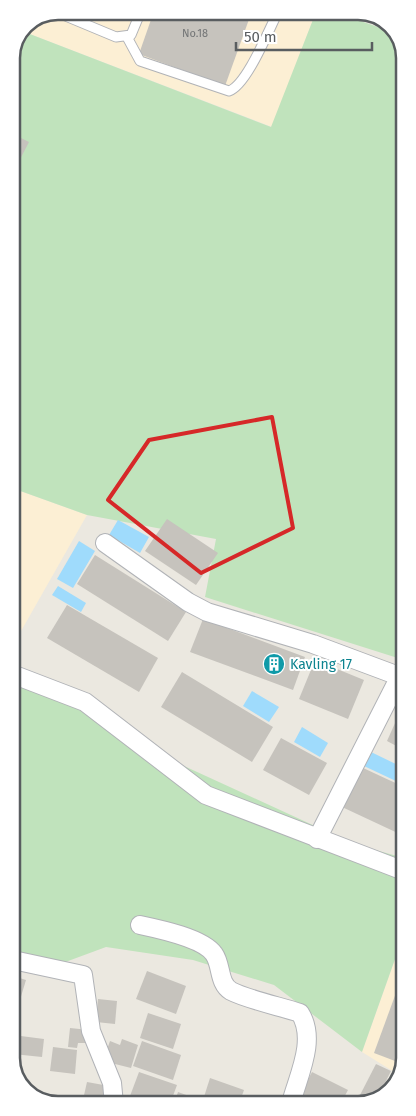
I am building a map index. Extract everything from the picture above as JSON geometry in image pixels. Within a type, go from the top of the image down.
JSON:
[{"type":"street","points":[[105,543],[188,602],[207,612],[313,644],[396,675]]},
{"type":"street","points":[[20,677],[85,702],[206,795],[396,868]]},
{"type":"street","points":[[317,839],[396,688]]},
{"type":"street","points":[[140,925],[168,931],[207,947],[214,954],[222,980],[231,991],[300,1013],[306,1022],[308,1044],[292,1096]]},
{"type":"street","points":[[20,962],[83,975],[92,1031],[112,1083],[113,1096]]},
{"type":"lane","points":[[75,20],[116,37],[127,37],[131,35],[138,20]]},
{"type":"lane","points":[[127,37],[140,61],[230,91],[235,89],[249,68],[274,20]]},
{"type":"highlighted area","points":[[272,417],[293,528],[201,573],[108,500],[149,440]]},
{"type":"shaded area","points":[[58,20],[313,20],[272,127],[29,34],[43,23]]},
{"type":"shaded area","points":[[20,491],[87,515],[20,633]]},
{"type":"shaded area","points":[[396,956],[396,1058],[393,1072],[362,1052]]},
{"type":"green space","points":[[313,20],[358,20],[381,28],[387,33],[395,48],[396,58],[396,657],[205,597],[216,539],[87,515],[20,491],[20,55],[26,37],[29,34],[271,127]]},
{"type":"green space","points":[[20,675],[64,684],[171,760],[354,844],[396,856],[396,956],[362,1052],[274,985],[193,960],[106,947],[60,964],[20,956]]},
{"type":"water","points":[[118,520],[149,537],[140,553],[109,535]]},
{"type":"water","points":[[79,541],[95,551],[73,588],[57,579]]},
{"type":"water","points":[[58,586],[86,603],[81,612],[52,595]]},
{"type":"water","points":[[252,691],[279,707],[269,722],[243,706]]},
{"type":"water","points":[[302,727],[328,743],[320,757],[294,742]]},
{"type":"water","points":[[371,752],[396,764],[396,781],[364,766]]},
{"type":"building","points":[[151,20],[249,20],[225,86],[139,54]]},
{"type":"building","points":[[20,138],[29,142],[20,159]]},
{"type":"building","points":[[167,519],[218,553],[196,585],[145,551]]},
{"type":"building","points":[[95,555],[186,612],[168,641],[77,584]]},
{"type":"building","points":[[67,605],[158,658],[139,692],[47,638]]},
{"type":"building","points":[[203,619],[305,657],[293,690],[190,652]]},
{"type":"building","points":[[315,660],[364,680],[348,719],[299,699]]},
{"type":"building","points":[[182,672],[273,727],[252,762],[161,707]]},
{"type":"building","points":[[396,721],[396,746],[387,741]]},
{"type":"building","points":[[281,738],[327,763],[309,795],[263,770]]},
{"type":"building","points":[[361,767],[396,783],[396,832],[342,807]]},
{"type":"building","points":[[147,971],[186,986],[176,1014],[136,999]]},
{"type":"building","points":[[20,978],[26,980],[20,1000]]},
{"type":"building","points":[[396,993],[396,1061],[374,1053]]},
{"type":"building","points":[[98,999],[117,1001],[115,1024],[96,1022]]},
{"type":"building","points":[[148,1013],[181,1024],[173,1049],[140,1038]]},
{"type":"building","points":[[70,1028],[89,1030],[87,1043],[78,1043],[77,1048],[68,1047]]},
{"type":"building","points":[[20,1036],[44,1039],[42,1057],[20,1055]]},
{"type":"building","points":[[122,1039],[138,1045],[131,1068],[103,1061],[110,1041],[120,1045]]},
{"type":"building","points":[[142,1041],[181,1055],[173,1080],[133,1066]]},
{"type":"building","points":[[53,1047],[77,1050],[75,1074],[50,1071]]},
{"type":"building","points":[[376,1064],[391,1071],[383,1087],[368,1095],[360,1095]]},
{"type":"building","points":[[139,1072],[177,1085],[173,1096],[130,1096]]},
{"type":"building","points":[[312,1072],[348,1090],[345,1096],[300,1096]]},
{"type":"building","points":[[210,1078],[244,1090],[242,1096],[204,1096]]},
{"type":"building","points":[[87,1082],[109,1086],[111,1096],[84,1096]]},
{"type":"building","points":[[178,1092],[189,1096],[177,1096]]},
{"type":"place","name":"Kavling 17","points":[[274,664]]}]
